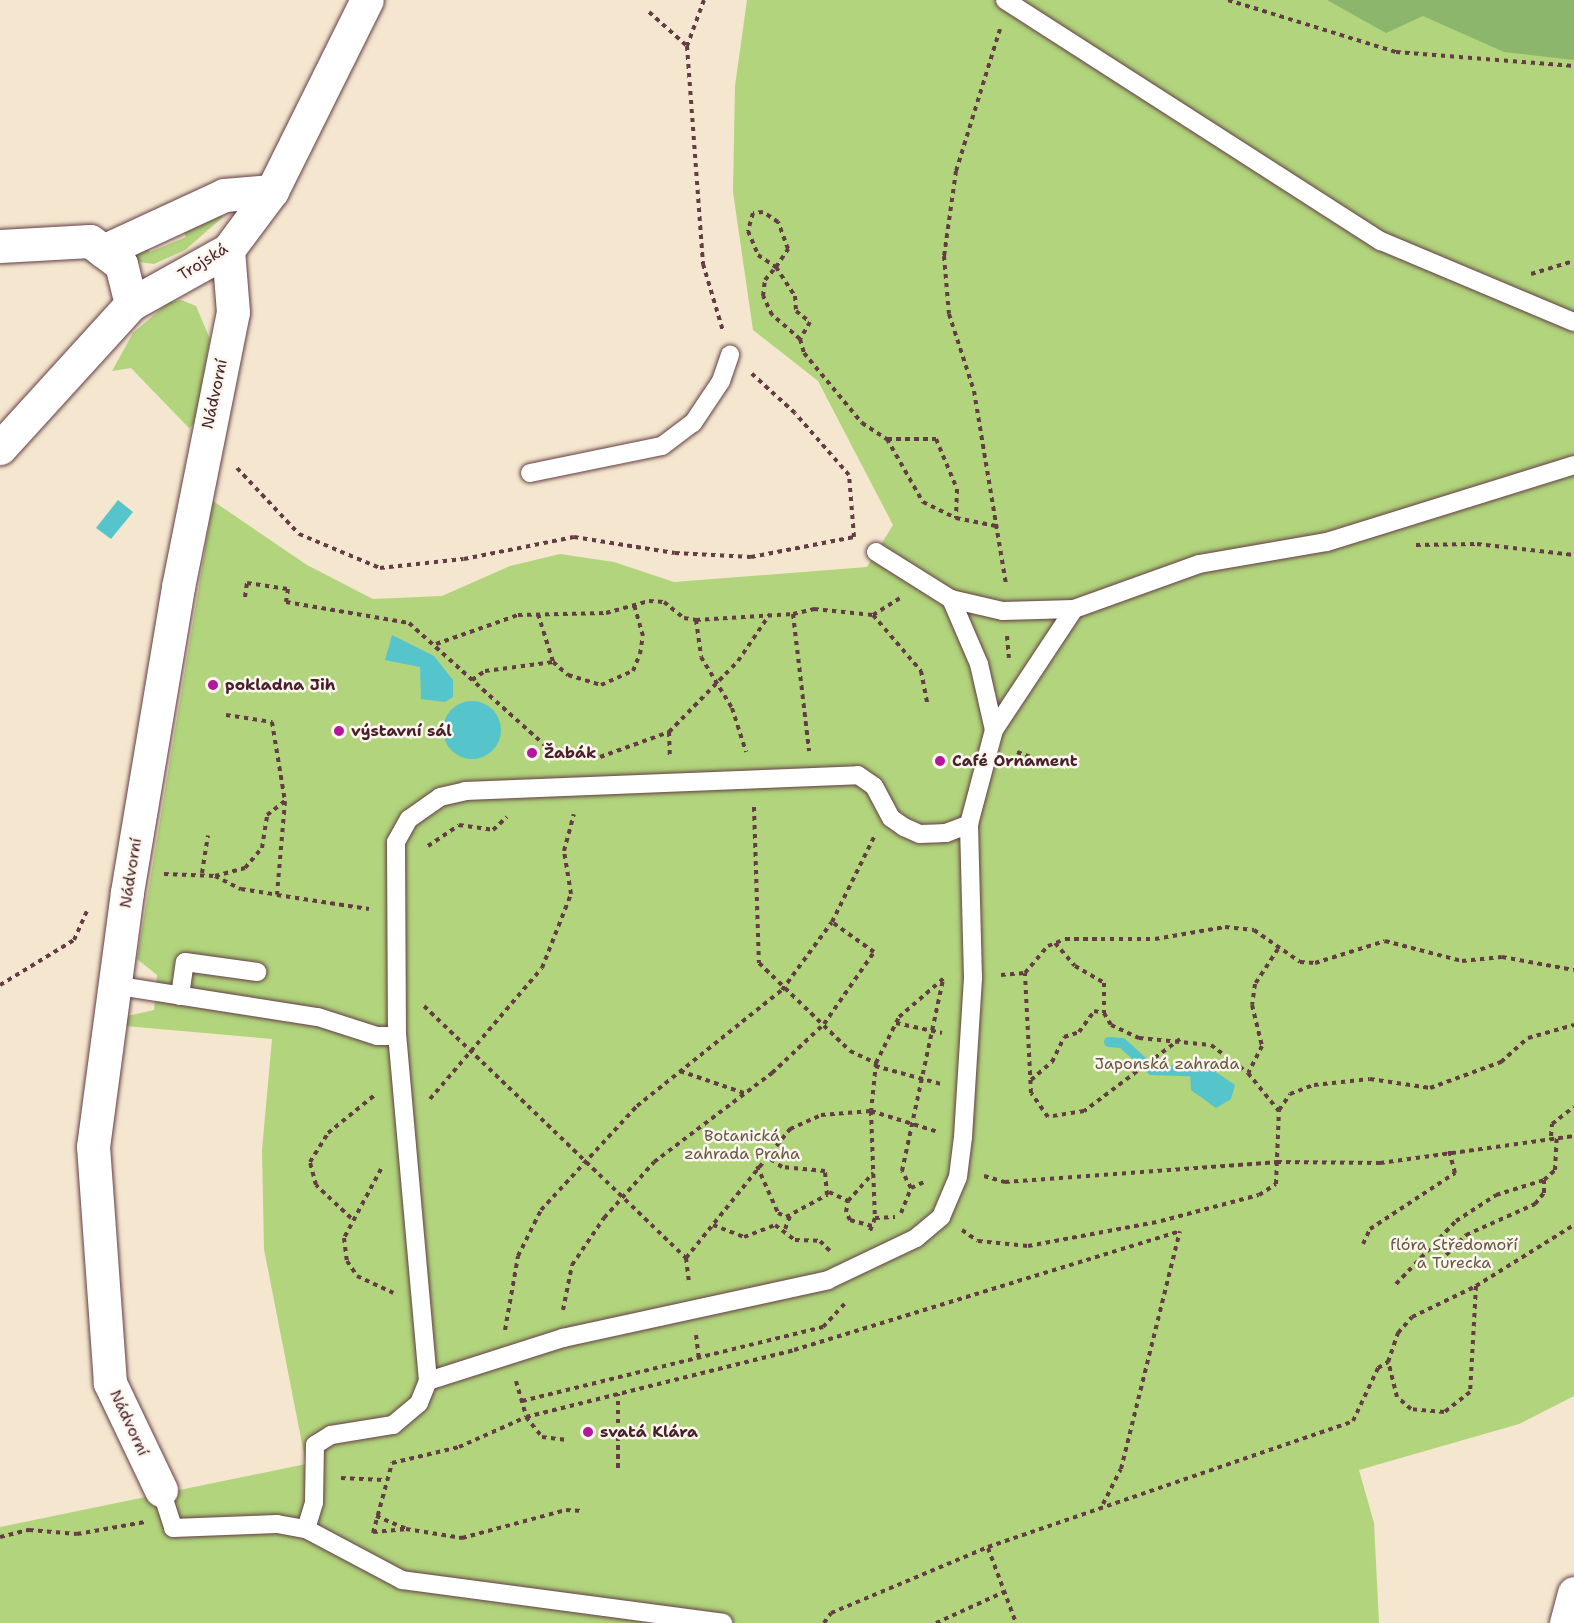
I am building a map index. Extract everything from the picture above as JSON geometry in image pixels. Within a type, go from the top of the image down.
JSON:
[{"type":"street","name":"Trojská","points":[[0,448],[131,304],[228,250],[272,191],[367,0]]},
{"type":"street","points":[[103,251],[224,195],[272,191]]},
{"type":"street","points":[[0,246],[90,242],[121,264],[131,304]]},
{"type":"street","name":"Nádvorní","points":[[164,1504],[110,1383],[99,1288],[93,1147],[113,985],[129,882],[181,576],[234,312],[228,250]]},
{"type":"street","points":[[1566,1623],[1574,1593]]},
{"type":"lane","points":[[1005,0],[1382,241],[1574,322]]},
{"type":"lane","points":[[530,473],[662,446],[681,434],[707,404],[730,355]]},
{"type":"lane","points":[[876,552],[951,598],[1014,612],[1074,609],[1199,564],[1327,542],[1574,465]]},
{"type":"lane","points":[[951,598],[979,664],[994,730]]},
{"type":"lane","points":[[428,1381],[563,1338],[847,1273],[916,1238],[941,1216],[959,1169],[963,1137],[973,954],[969,824],[994,730],[1074,609]]},
{"type":"lane","points":[[306,1529],[316,1484],[315,1445],[331,1435],[393,1425],[419,1403],[428,1381],[417,1300],[406,1128],[397,1036],[396,842],[408,819],[425,805],[465,791],[813,776],[868,780],[891,818],[920,834],[969,824]]},
{"type":"lane","points":[[180,996],[185,962],[257,972]]},
{"type":"lane","points":[[113,985],[397,1036]]},
{"type":"lane","points":[[164,1504],[173,1528],[188,1530],[243,1523],[306,1529],[402,1580],[723,1623]]},
{"type":"path","points":[[234,461],[243,480],[299,534],[380,568],[464,559],[574,537],[675,553],[751,557],[854,537],[849,475],[795,413],[730,355],[703,264],[687,46],[704,0]]},
{"type":"path","points":[[1228,0],[1396,52],[1574,66]]},
{"type":"path","points":[[649,12],[687,46]]},
{"type":"path","points":[[992,20],[1000,24],[1000,36],[956,171],[944,256],[949,314],[974,391],[996,526],[1014,612]]},
{"type":"path","points":[[800,339],[810,322],[796,310],[795,296],[776,267],[758,255],[748,231],[753,213],[763,212],[778,222],[788,249],[776,267],[765,280],[763,296],[772,315],[800,339],[804,353],[862,423],[887,439],[923,502],[956,518],[996,526]]},
{"type":"path","points":[[887,439],[936,439],[957,489],[956,518]]},
{"type":"path","points":[[1405,544],[1478,544],[1574,555]]},
{"type":"path","points":[[245,597],[247,583],[288,589],[286,602],[409,623],[436,644],[472,680],[546,742],[581,786]]},
{"type":"path","points":[[436,644],[477,626],[538,614],[606,613],[634,605],[664,602],[684,618],[696,620],[793,614],[814,609],[873,615],[921,671],[927,702]]},
{"type":"path","points":[[538,614],[554,662],[568,675],[601,685],[633,671],[643,636],[634,605]]},
{"type":"path","points":[[417,1300],[372,1287],[357,1276],[347,1261],[344,1238],[351,1218],[406,1128],[469,1051],[542,968],[557,937],[571,894],[564,851],[588,767],[601,756],[669,732],[717,684],[770,614]]},
{"type":"path","points":[[793,614],[813,776]]},
{"type":"path","points":[[696,620],[701,657],[738,722],[754,779],[754,936],[759,963],[782,990],[824,1024],[850,1051],[875,1064],[923,1081],[966,1087]]},
{"type":"path","points":[[472,680],[485,671],[554,662]]},
{"type":"path","points":[[226,715],[272,722],[285,801],[277,895]]},
{"type":"path","points":[[395,884],[435,836],[459,825],[493,830],[529,788]]},
{"type":"path","points":[[215,876],[255,860],[267,815],[285,801]]},
{"type":"path","points":[[567,1440],[550,1442],[526,1417],[509,1357],[504,1320],[518,1256],[542,1210],[585,1159],[680,1071],[782,990],[832,922],[869,845],[891,818]]},
{"type":"path","points":[[202,873],[208,835]]},
{"type":"path","points":[[0,985],[74,940],[93,898],[104,890],[129,882],[202,873],[215,876],[241,889],[395,913]]},
{"type":"path","points":[[563,1338],[563,1297],[572,1265],[622,1197],[654,1162],[745,1093],[824,1024],[874,952],[832,922]]},
{"type":"path","points":[[996,976],[1025,973],[1054,943],[1086,937],[1155,939],[1240,927],[1266,937],[1278,949],[1300,962],[1315,963],[1385,941],[1462,962],[1502,957],[1574,970]]},
{"type":"path","points":[[1054,943],[1075,966],[1104,983],[1104,1013],[1111,1025],[1139,1038],[1180,1039],[1211,1046],[1248,1073],[1278,1110]]},
{"type":"path","points":[[1248,1073],[1262,1046],[1252,1005],[1255,984],[1278,949]]},
{"type":"path","points":[[847,1273],[875,1218],[871,1111],[875,1064],[896,1023],[973,954]]},
{"type":"path","points":[[1025,973],[1030,1080],[1038,1109],[1048,1117],[1084,1111],[1180,1039]]},
{"type":"path","points":[[911,1188],[902,1171],[914,1127],[944,978]]},
{"type":"path","points":[[396,979],[686,1258],[692,1310]]},
{"type":"path","points":[[1030,1080],[1052,1062],[1064,1037],[1079,1032],[1094,1011],[1104,1013]]},
{"type":"path","points":[[896,1023],[969,1036]]},
{"type":"path","points":[[978,1240],[1028,1246],[1172,1218],[1259,1195],[1276,1184],[1278,1110],[1290,1094],[1340,1081],[1370,1078],[1430,1088],[1455,1081],[1501,1062],[1528,1038],[1574,1025]]},
{"type":"path","points":[[680,1071],[745,1093]]},
{"type":"path","points":[[351,1218],[316,1185],[310,1162],[328,1133],[400,1076]]},
{"type":"path","points":[[1551,1136],[1552,1124],[1574,1107]]},
{"type":"path","points":[[686,1258],[757,1166],[790,1129],[822,1115],[871,1111],[914,1127],[963,1137]]},
{"type":"path","points":[[1005,1182],[1277,1162],[1380,1163],[1551,1136],[1574,1136]]},
{"type":"path","points":[[1396,1284],[1456,1221],[1496,1195],[1544,1180],[1555,1170],[1557,1136]]},
{"type":"path","points":[[1363,1244],[1370,1229],[1455,1173],[1449,1151]]},
{"type":"path","points":[[766,1156],[782,1167],[825,1171],[829,1192]]},
{"type":"path","points":[[757,1166],[778,1213],[790,1216]]},
{"type":"path","points":[[875,1218],[901,1213],[911,1188],[959,1169]]},
{"type":"path","points":[[872,1226],[850,1220],[848,1201],[873,1172]]},
{"type":"path","points":[[1440,1261],[1466,1235],[1535,1204],[1544,1193],[1544,1180]]},
{"type":"path","points":[[829,1192],[848,1201]]},
{"type":"path","points":[[785,1229],[790,1216],[829,1192]]},
{"type":"path","points":[[522,1401],[823,1328],[853,1290],[847,1273],[820,1240],[795,1240],[785,1229],[775,1225],[744,1236],[713,1224]]},
{"type":"path","points":[[1476,1286],[1474,1379],[1460,1404],[1444,1412],[1411,1409],[1397,1397],[1388,1362],[1398,1333],[1412,1317],[1476,1286],[1574,1225]]},
{"type":"path","points":[[368,1561],[384,1480],[392,1463],[459,1447],[526,1417],[794,1350],[1180,1231],[1120,1469],[1102,1505]]},
{"type":"path","points":[[824,1623],[831,1613],[988,1547],[1102,1505],[1353,1421],[1378,1368],[1388,1362]]},
{"type":"path","points":[[618,1394],[618,1468]]},
{"type":"path","points":[[316,1484],[351,1476],[384,1480]]},
{"type":"path","points":[[0,1537],[29,1530],[77,1534],[164,1504]]},
{"type":"path","points":[[376,1516],[406,1529],[462,1538],[566,1510],[583,1511]]},
{"type":"path","points":[[373,1532],[406,1529]]},
{"type":"path","points":[[988,1547],[1016,1623]]},
{"type":"path","points":[[936,1623],[944,1617],[1004,1592]]},
{"type":"green space","name":"Botanická zahrada Praha","points":[[747,0],[1574,0],[1574,1396],[1519,1424],[1359,1470],[1374,1523],[1379,1623],[0,1623],[0,1527],[306,1464],[264,1249],[262,1150],[272,1039],[125,1026],[127,1016],[154,1010],[157,975],[137,959],[213,501],[307,565],[373,599],[442,596],[510,566],[560,554],[614,562],[674,582],[867,567],[893,525],[818,381],[753,330],[733,192],[735,86]]},
{"type":"green space","points":[[1327,0],[1574,0],[1574,60],[1504,52],[1423,16],[1386,33]]},
{"type":"green space","points":[[218,212],[223,217],[185,250],[154,264],[131,261],[129,256],[145,245],[150,252],[186,237],[182,229]]},
{"type":"green space","points":[[181,300],[196,306],[210,339],[195,423],[189,428],[131,368],[112,371],[133,333],[169,302]]},
{"type":"water","points":[[118,500],[133,512],[111,539],[96,528]]},
{"type":"water","points":[[392,635],[434,656],[453,680],[453,697],[445,702],[421,699],[420,667],[385,660]]},
{"type":"water","points":[[472,701],[483,703],[496,714],[501,730],[499,741],[488,754],[472,759],[461,757],[448,746],[443,730],[445,719],[456,706]]},
{"type":"water","points":[[1207,1066],[1235,1085],[1231,1099],[1216,1108],[1191,1090],[1190,1071]]},
{"type":"waterway","points":[[1109,1042],[1122,1043],[1152,1070],[1190,1071]]},
{"type":"place","name":"pokladna Jih","points":[[213,685]]},
{"type":"place","name":"výstavní sál","points":[[339,731]]},
{"type":"place","name":"Žabák","points":[[532,753]]},
{"type":"place","name":"Café Ornament","points":[[940,761]]},
{"type":"place","name":"svatá Klára","points":[[588,1432]]},
{"type":"park label","name":"Japonská zahrada","points":[[1167,1064]]},
{"type":"park label","name":"flóra Středomoří a Turecka","points":[[1454,1254]]}]
